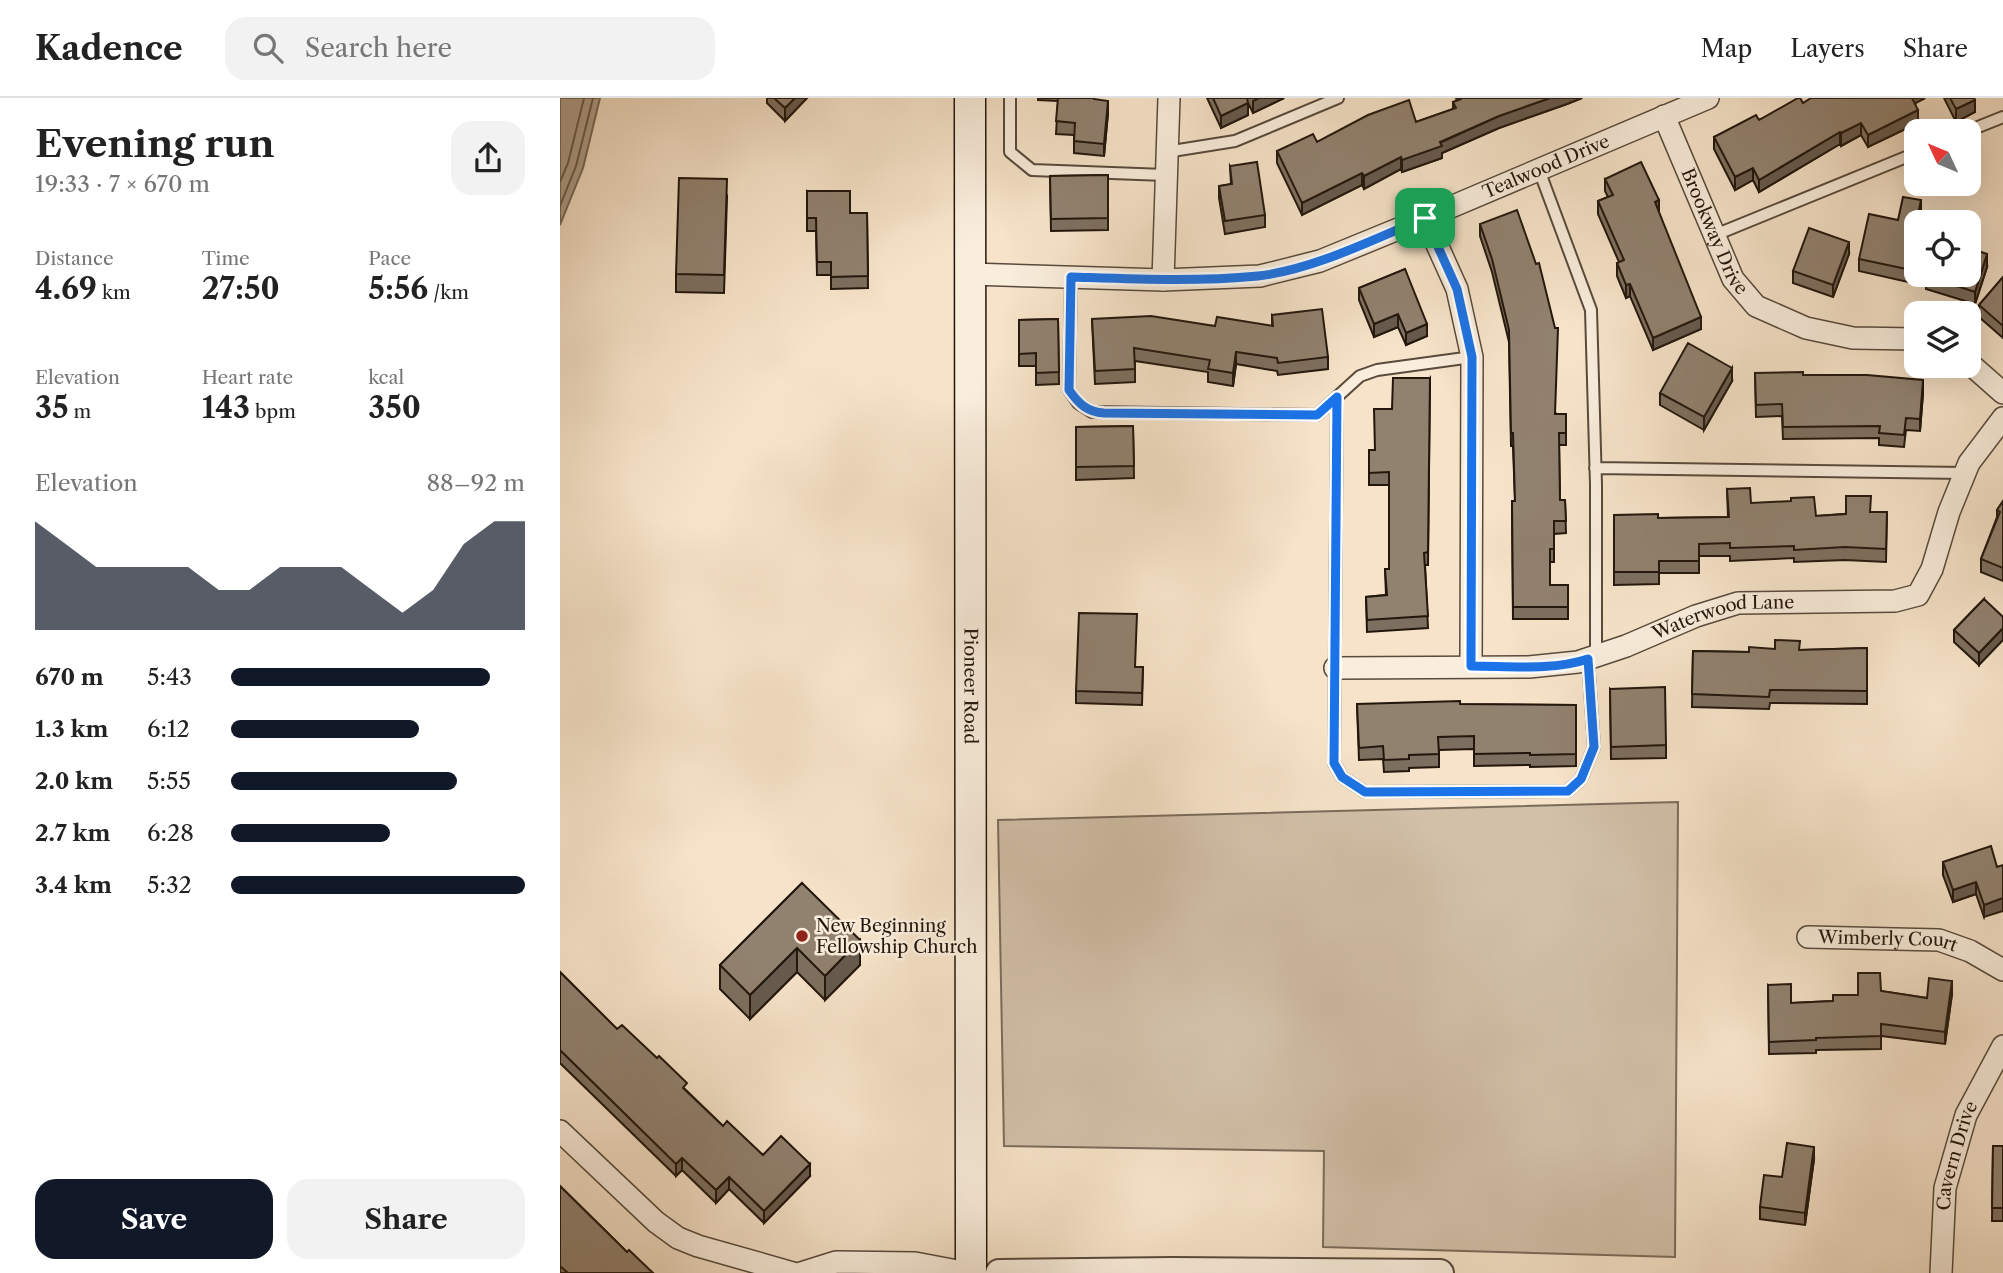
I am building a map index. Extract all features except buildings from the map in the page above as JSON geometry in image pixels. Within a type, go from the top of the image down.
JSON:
[{"type":"main road","name":"Pioneer Road","points":[[970,98],[970,1273]]},
{"type":"street","points":[[1163,280],[1169,98]]},
{"type":"street","name":"Tealwood Drive","points":[[970,274],[1163,280],[1260,276],[1320,261],[1708,98]]},
{"type":"street","name":"Brookway Drive","points":[[1664,116],[1734,279],[1756,306],[1806,328],[1853,338],[1904,339]]},
{"type":"street","points":[[1425,218],[1457,289],[1472,357],[1471,666]]},
{"type":"street","points":[[1981,374],[2003,393]]},
{"type":"street","name":"Waterwood Lane","points":[[1335,668],[1529,667],[1577,662],[1626,646],[1696,616],[1738,603],[1895,601],[1918,595],[1932,569],[1949,512],[1969,463],[2003,418]]},
{"type":"street","name":"Wimberly Court","points":[[1808,937],[1939,940],[1970,951],[2003,970]]},
{"type":"street","name":"Cavern Drive","points":[[1941,1273],[1945,1188],[1966,1115],[2001,1054]]},
{"type":"street","points":[[560,1132],[656,1222],[678,1238],[793,1273]]},
{"type":"street","points":[[801,1273],[836,1262],[915,1263],[970,1273]]},
{"type":"street","points":[[999,1273],[1440,1273]]},
{"type":"lane","points":[[1010,98],[1010,152],[1032,170],[1165,175]]},
{"type":"lane","points":[[1166,152],[1235,141],[1338,98]]},
{"type":"lane","points":[[1981,126],[2003,117]]},
{"type":"lane","points":[[1715,235],[1904,158]]},
{"type":"lane","points":[[1337,397],[1334,763],[1342,777],[1365,792],[1568,791],[1581,779],[1594,747],[1592,657],[1595,468],[1591,310],[1539,170]]},
{"type":"lane","points":[[1071,277],[1069,390],[1078,403],[1092,412],[1317,415],[1360,376],[1377,370],[1472,357]]},
{"type":"lane","points":[[1595,468],[1965,473]]},
{"type":"shaded area","points":[[1678,802],[1675,1257],[1323,1247],[1324,1151],[1004,1146],[998,820]]},
{"type":"water","points":[[560,98],[600,98],[583,168],[560,225]]},
{"type":"place","name":"New Beginning Fellowship Church","points":[[802,936]]},
{"type":"route","points":[[1425,218],[1457,289],[1472,357],[1471,666],[1529,667],[1588,659],[1594,747],[1581,779],[1568,791],[1365,792],[1342,777],[1334,763],[1337,397],[1317,415],[1104,413],[1092,412],[1078,403],[1069,390],[1071,277],[1163,280],[1260,276],[1320,261],[1425,218]]}]
